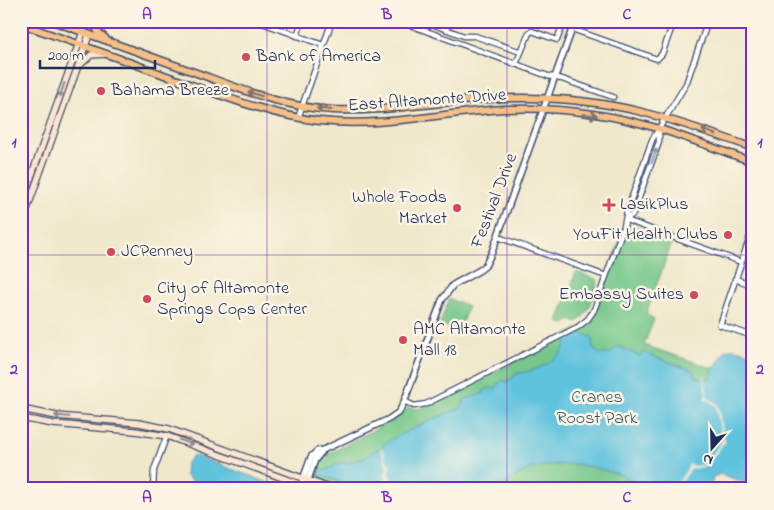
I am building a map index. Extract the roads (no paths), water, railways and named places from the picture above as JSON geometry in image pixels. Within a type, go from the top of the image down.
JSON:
[{"type":"main road","name":"East Altamonte Drive","points":[[52,21],[255,94],[302,106],[332,110],[353,110],[486,99],[547,98],[608,105],[665,118],[753,148]]},
{"type":"main road","points":[[92,22],[107,41]]},
{"type":"main road","name":"East Altamonte Drive","points":[[21,24],[241,103],[298,118],[339,123],[405,121],[506,109],[543,110],[601,116],[660,129],[753,162]]},
{"type":"main road","points":[[21,205],[86,34]]},
{"type":"main road","points":[[21,226],[77,70],[82,45]]},
{"type":"main road","points":[[77,70],[91,55],[106,54]]},
{"type":"main road","points":[[188,84],[193,72]]},
{"type":"main road","points":[[21,409],[56,416],[140,423],[169,429],[305,482],[313,489]]},
{"type":"main road","points":[[21,418],[52,424],[135,431],[166,436],[305,482],[332,489]]},
{"type":"street","points":[[256,21],[321,44]]},
{"type":"street","points":[[296,36],[302,21]]},
{"type":"street","points":[[298,118],[321,44],[332,21]]},
{"type":"street","points":[[398,21],[613,97]]},
{"type":"street","points":[[424,21],[464,36],[475,36],[521,52]]},
{"type":"street","points":[[516,64],[529,33],[532,31],[557,40],[564,21]]},
{"type":"street","name":"Festival Drive","points":[[305,482],[324,450],[389,419],[398,412],[404,402],[442,300],[453,285],[475,274],[484,266],[498,237],[574,21]]},
{"type":"street","points":[[572,29],[657,59],[662,54],[674,21]]},
{"type":"street","points":[[404,402],[414,406],[426,404],[578,327],[591,315],[626,220],[627,211],[652,140],[686,84],[708,21]]},
{"type":"street","points":[[86,34],[92,22]]},
{"type":"street","points":[[21,167],[26,171],[21,188]]},
{"type":"street","points":[[626,220],[741,262]]},
{"type":"street","points":[[753,228],[751,242],[741,262],[720,325],[753,336]]},
{"type":"street","points":[[498,237],[606,276]]},
{"type":"street","points":[[736,279],[753,285]]},
{"type":"street","points":[[154,489],[154,470],[169,429]]},
{"type":"water","name":"Cranes Roost Park","points":[[578,332],[592,337],[593,348],[600,354],[611,353],[618,346],[640,356],[642,352],[694,371],[695,377],[703,379],[710,378],[726,350],[737,349],[753,356],[753,485],[720,474],[713,477],[709,489],[651,489],[624,476],[575,464],[550,465],[531,469],[520,474],[499,489],[356,489],[319,475],[323,469],[325,471],[342,462],[347,463],[365,458],[392,439],[426,422],[461,408],[464,403],[463,400],[484,393],[483,391],[489,388],[496,388],[498,383],[512,379],[517,373],[532,370],[549,363],[562,352],[566,338]]},
{"type":"water","points":[[193,455],[285,489],[201,489],[185,475],[186,464]]},
{"type":"place","name":"Bank of America","points":[[246,57]]},
{"type":"place","name":"Bahama Breeze","points":[[101,91]]},
{"type":"place","name":"LasikPlus","points":[[609,205]]},
{"type":"place","name":"Whole Foods Market","points":[[457,208]]},
{"type":"place","name":"YouFit Health Clubs","points":[[728,235]]},
{"type":"place","name":"JCPenney","points":[[111,252]]},
{"type":"place","name":"Embassy Suites","points":[[694,295]]},
{"type":"place","name":"City of Altamonte Springs Cops Center","points":[[147,299]]},
{"type":"place","name":"AMC Altamonte Mall 18","points":[[403,340]]}]
